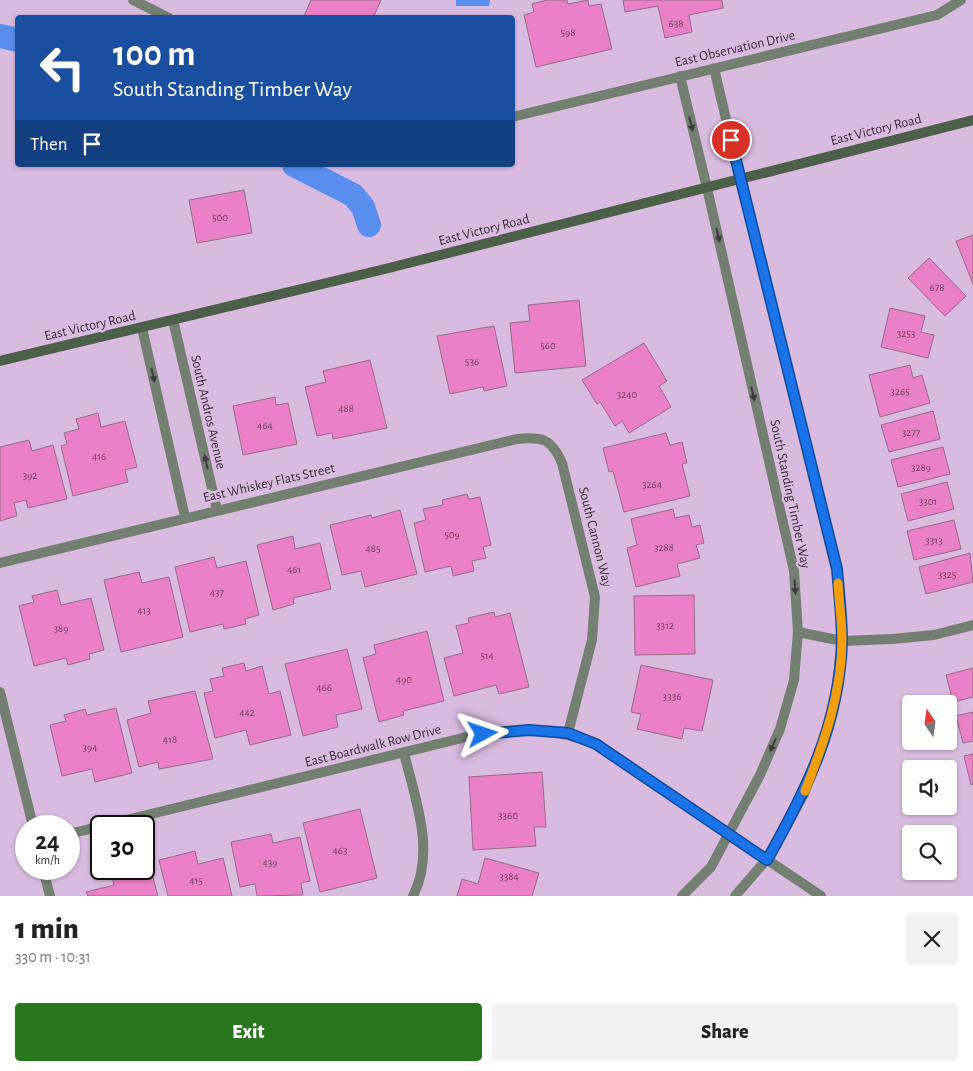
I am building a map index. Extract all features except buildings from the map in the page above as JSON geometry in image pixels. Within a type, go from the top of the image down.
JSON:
[{"type":"main road","name":"East Victory Road","points":[[0,362],[389,268],[973,120]]},
{"type":"street","points":[[133,0],[163,15]]},
{"type":"street","name":"East Observation Drive","points":[[515,116],[936,15],[961,0]]},
{"type":"street","name":"South Standing Timber Way","points":[[714,68],[837,569],[842,641],[836,695],[823,743],[804,794],[767,860],[735,896]]},
{"type":"street","name":"South Standing Timber Way","points":[[680,76],[794,571],[798,632],[794,680],[780,729],[730,834],[712,867],[682,896]]},
{"type":"street","name":"South Andros Avenue","points":[[173,320],[217,510]]},
{"type":"street","points":[[142,328],[185,517]]},
{"type":"street","name":"East Whiskey Flats Street","points":[[0,563],[185,517],[517,439],[532,437],[546,440]]},
{"type":"street","name":"South Cannon Way","points":[[546,440],[556,449],[562,463],[596,597],[592,640],[568,733]]},
{"type":"street","points":[[798,632],[842,641],[934,635],[973,625]]},
{"type":"street","points":[[0,692],[30,815]]},
{"type":"street","name":"East Boardwalk Row Drive","points":[[80,831],[483,734],[529,730],[568,733],[596,744],[821,896]]},
{"type":"street","points":[[404,753],[424,838],[421,880],[413,896]]},
{"type":"street","points":[[46,880],[50,896]]},
{"type":"water","points":[[456,0],[490,0],[489,6],[456,6]]},
{"type":"waterway","points":[[0,36],[15,39]]},
{"type":"waterway","points":[[298,167],[353,195],[363,207],[369,225]]},
{"type":"slow traffic","points":[[805,791],[823,743],[836,695],[842,641],[838,583]]},
{"type":"route","points":[[483,734],[529,730],[568,733],[596,744],[767,860],[804,794],[823,743],[836,695],[842,641],[837,569],[731,140]]}]
